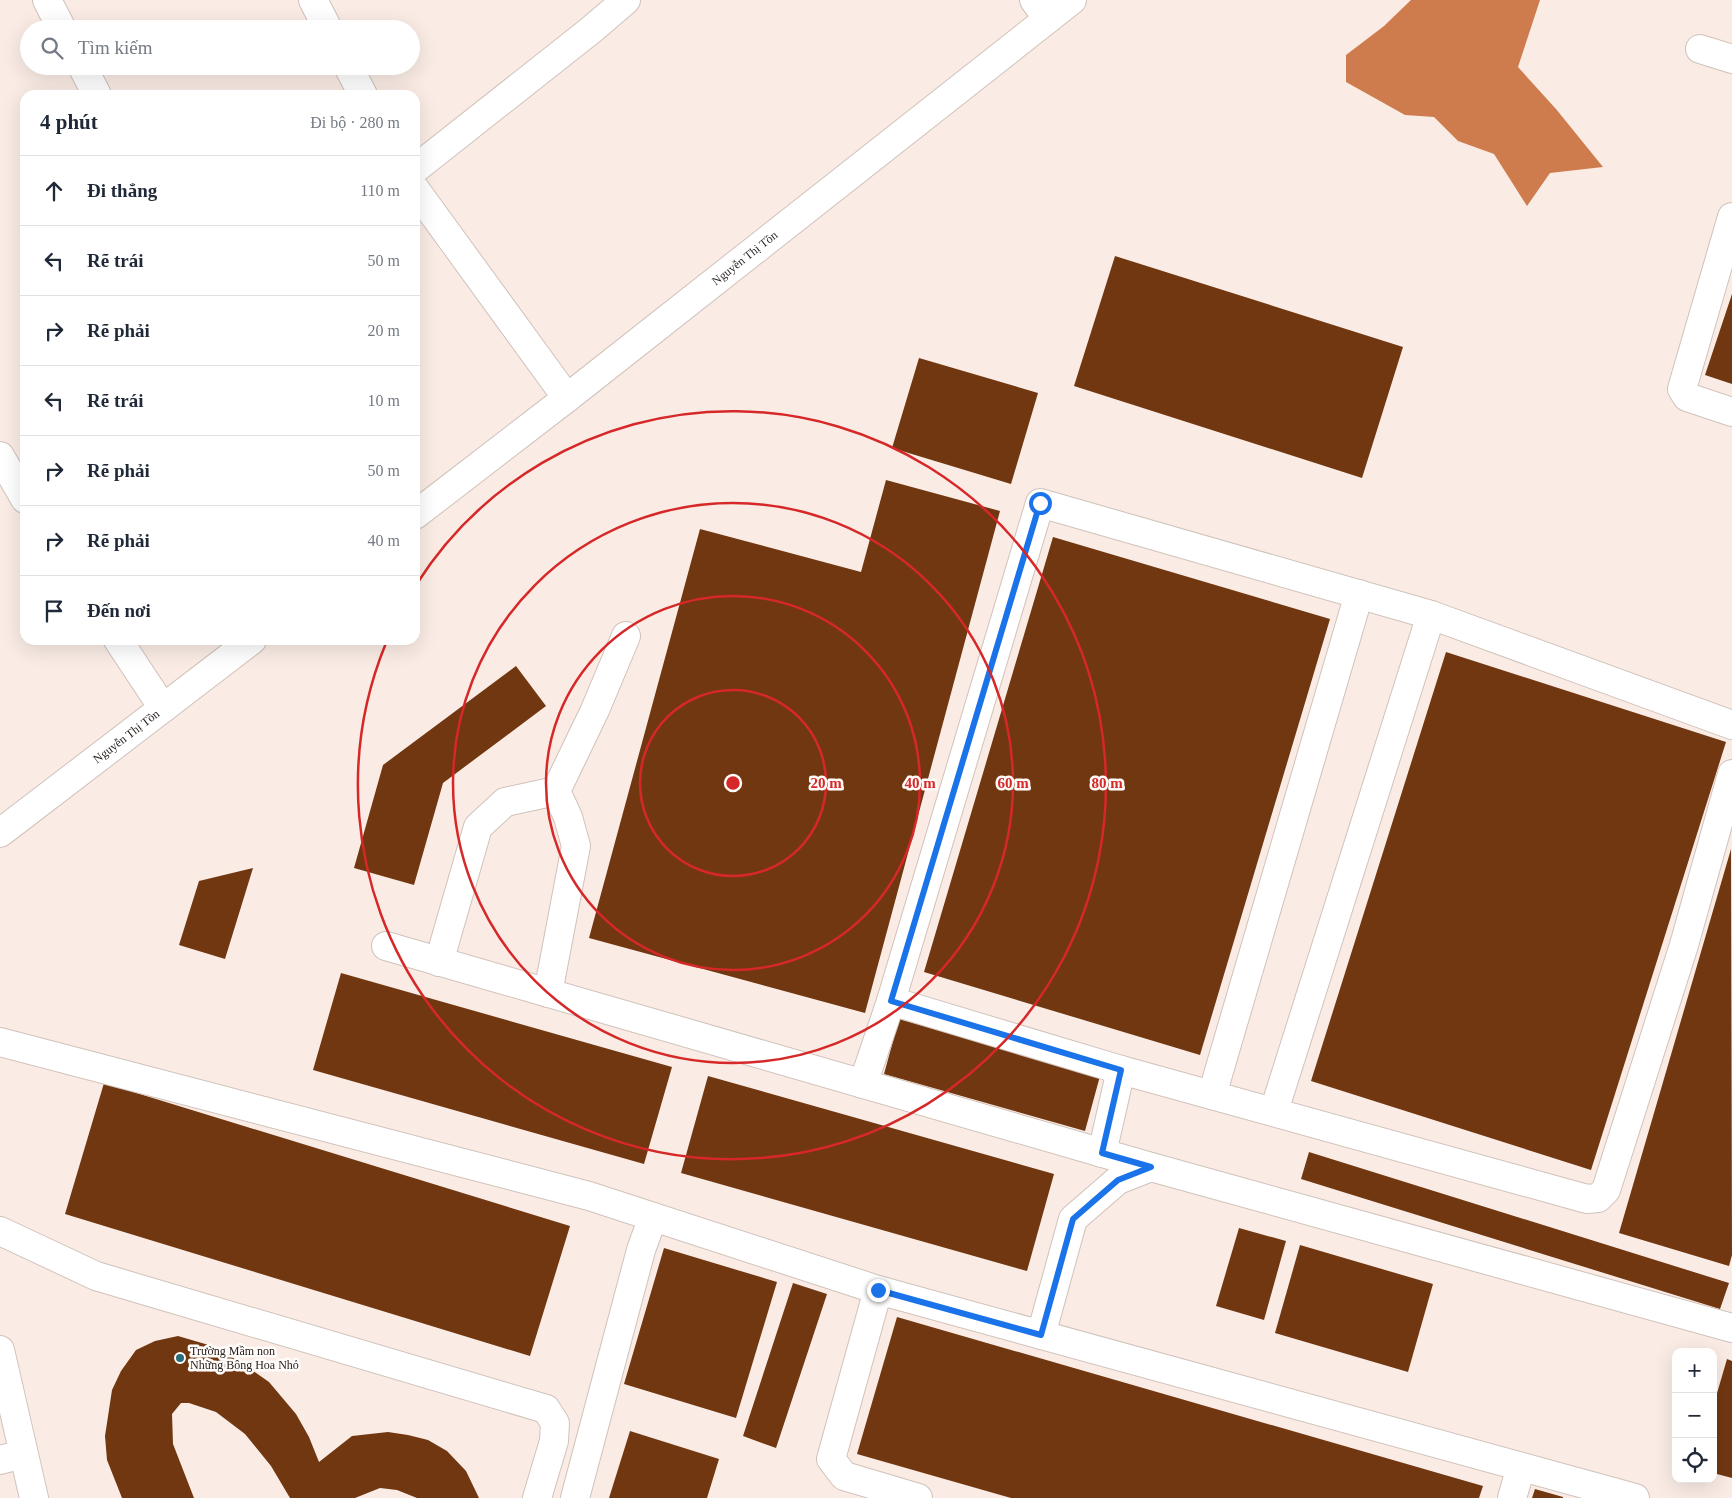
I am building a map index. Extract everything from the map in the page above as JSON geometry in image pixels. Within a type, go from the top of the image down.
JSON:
[{"type":"street","points":[[47,0],[57,20]]},
{"type":"street","points":[[313,0],[323,20]]},
{"type":"street","name":"Nguyễn Thị Tồn","points":[[420,511],[567,398],[1041,9],[1072,0]]},
{"type":"street","points":[[420,165],[591,30],[622,1]]},
{"type":"street","points":[[1700,49],[1732,59]]},
{"type":"street","points":[[87,75],[95,90]]},
{"type":"street","points":[[353,75],[360,90]]},
{"type":"street","points":[[420,196],[567,398]]},
{"type":"street","points":[[1732,217],[1682,388],[1687,397],[1732,412]]},
{"type":"street","points":[[0,456],[16,484]]},
{"type":"street","points":[[864,1084],[891,1001],[1040,503],[1431,615],[1732,725]]},
{"type":"street","points":[[1212,1095],[1359,594]]},
{"type":"street","points":[[1274,1112],[1431,615]]},
{"type":"street","points":[[556,791],[595,710],[626,636]]},
{"type":"street","points":[[121,645],[163,708]]},
{"type":"street","name":"Nguyễn Thị Tồn","points":[[0,833],[245,645]]},
{"type":"street","points":[[891,1001],[1121,1070],[1587,1199],[1598,1198],[1606,1190],[1684,946],[1732,774]]},
{"type":"street","points":[[439,962],[478,827],[505,802],[556,791]]},
{"type":"street","points":[[548,993],[576,846],[568,817],[556,791]]},
{"type":"street","points":[[386,946],[1151,1167],[1732,1328]]},
{"type":"street","points":[[0,1042],[589,1196],[878,1290],[1635,1498]]},
{"type":"street","points":[[1102,1153],[1121,1070]]},
{"type":"street","points":[[1041,1335],[1073,1219],[1118,1180],[1151,1167]]},
{"type":"street","points":[[575,1498],[641,1250],[653,1217]]},
{"type":"street","points":[[0,1231],[96,1276],[546,1409],[555,1423],[554,1441],[537,1498]]},
{"type":"street","points":[[878,1290],[831,1458],[844,1476],[918,1498]]},
{"type":"street","points":[[0,1350],[12,1457],[34,1498]]},
{"type":"street","points":[[1512,1498],[1521,1467]]},
{"type":"shaded area","points":[[1411,0],[1540,0],[1518,67],[1556,109],[1603,167],[1550,173],[1527,206],[1494,154],[1458,141],[1434,117],[1405,115],[1346,82],[1346,55],[1384,26]]},
{"type":"building","points":[[1115,256],[1403,347],[1362,478],[1074,386]]},
{"type":"building","points":[[1732,294],[1732,384],[1705,375]]},
{"type":"building","points":[[919,358],[1038,393],[1011,484],[892,448]]},
{"type":"building","points":[[886,480],[1000,511],[865,1013],[589,938],[700,529],[861,572]]},
{"type":"building","points":[[1053,537],[1330,619],[1200,1055],[924,972]]},
{"type":"building","points":[[1446,652],[1726,742],[1591,1170],[1311,1081]]},
{"type":"building","points":[[516,666],[546,706],[443,783],[414,885],[354,868],[383,765]]},
{"type":"building","points":[[1731,849],[1732,1255],[1729,1266],[1619,1233]]},
{"type":"building","points":[[253,868],[225,959],[179,945],[199,881]]},
{"type":"building","points":[[341,973],[672,1067],[644,1164],[313,1070]]},
{"type":"building","points":[[899,1019],[1100,1076],[1085,1131],[884,1074]]},
{"type":"building","points":[[708,1076],[1054,1174],[1027,1271],[681,1173]]},
{"type":"building","points":[[104,1083],[570,1226],[530,1356],[65,1214]]},
{"type":"building","points":[[1309,1152],[1729,1283],[1720,1309],[1301,1179]]},
{"type":"building","points":[[1239,1228],[1286,1241],[1264,1320],[1216,1306]]},
{"type":"building","points":[[1300,1245],[1433,1284],[1408,1372],[1275,1333]]},
{"type":"building","points":[[664,1248],[777,1282],[736,1418],[624,1384]]},
{"type":"building","points":[[793,1283],[827,1294],[776,1448],[743,1436]]},
{"type":"building","points":[[897,1317],[1483,1486],[1479,1498],[1011,1498],[857,1454]]},
{"type":"building","points":[[178,1336],[212,1346],[242,1363],[269,1382],[296,1414],[309,1437],[319,1462],[352,1436],[388,1432],[408,1435],[428,1440],[447,1451],[466,1471],[479,1498],[417,1498],[397,1490],[380,1488],[355,1498],[290,1498],[271,1466],[245,1434],[216,1412],[189,1403],[181,1403],[172,1414],[173,1444],[194,1498],[122,1498],[107,1460],[105,1436],[112,1390],[121,1371],[136,1350],[155,1341]]},
{"type":"building","points":[[1727,1359],[1732,1361],[1732,1478],[1717,1474],[1717,1393]]},
{"type":"building","points":[[630,1431],[719,1459],[707,1498],[609,1498]]},
{"type":"building","points":[[1535,1489],[1563,1497],[1563,1498],[1532,1498]]},
{"type":"place","name":"Trường Mầm non Những Bông Hoa Nhỏ","points":[[180,1358]]},
{"type":"route","points":[[878,1290],[1041,1335],[1073,1219],[1118,1180],[1151,1167],[1102,1153],[1121,1070],[891,1001],[1040,503]]}]
